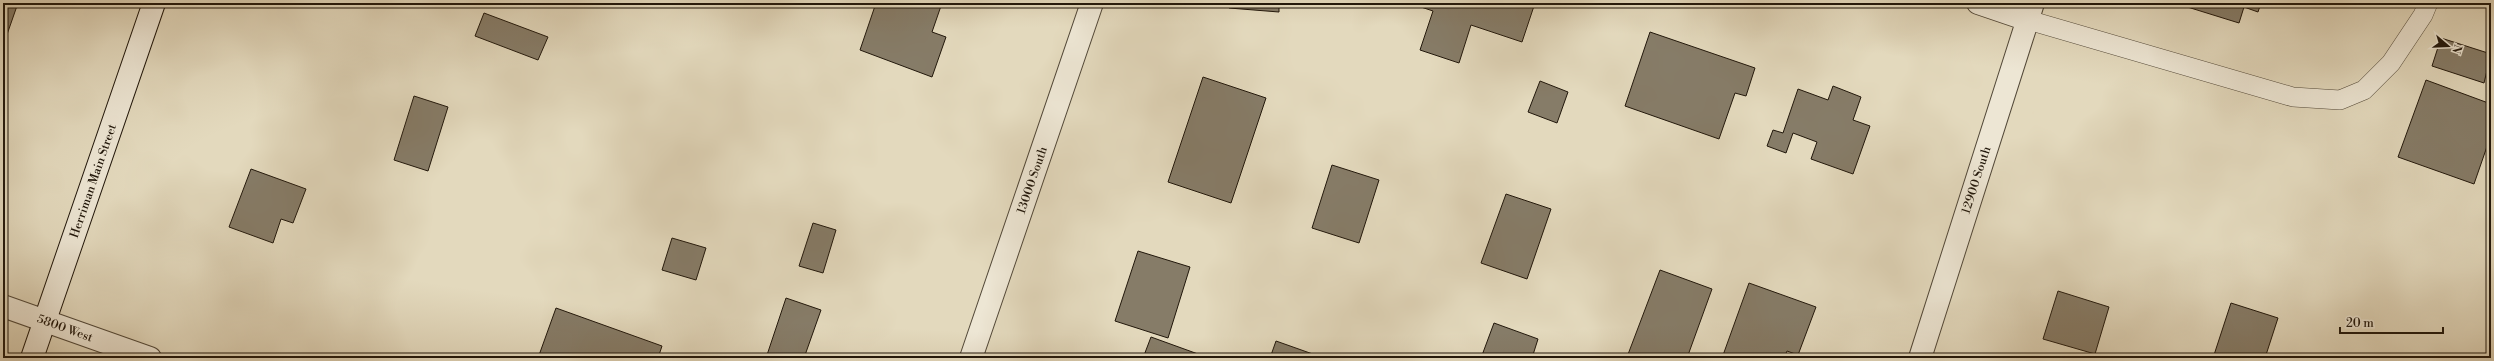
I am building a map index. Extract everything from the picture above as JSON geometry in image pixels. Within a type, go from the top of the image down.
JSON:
[{"type":"street","name":"Herriman Main Street","points":[[32,358],[154,3]]},
{"type":"street","name":"13000 South","points":[[971,358],[1092,3]]},
{"type":"street","points":[[1978,3],[2031,11]]},
{"type":"street","name":"12900 South","points":[[1920,358],[2031,11]]},
{"type":"street","name":"5800 West","points":[[3,306],[150,358]]},
{"type":"lane","points":[[2031,11],[2293,97],[2340,100],[2364,90],[2391,63],[2423,15],[2428,3]]},
{"type":"building","points":[[3,3],[18,3],[3,46]]},
{"type":"building","points":[[876,3],[942,3],[932,32],[946,37],[932,77],[860,50]]},
{"type":"building","points":[[1229,3],[1279,3],[1279,12],[1229,8]]},
{"type":"building","points":[[1409,3],[1535,3],[1522,42],[1471,25],[1459,63],[1420,50],[1433,11]]},
{"type":"building","points":[[2182,3],[2261,3],[2258,12],[2244,7],[2239,23],[2181,5]]},
{"type":"building","points":[[2279,3],[2290,3],[2289,6]]},
{"type":"building","points":[[484,13],[548,37],[538,60],[475,36]]},
{"type":"building","points":[[1650,32],[1755,68],[1746,96],[1735,93],[1719,139],[1625,106]]},
{"type":"building","points":[[2441,38],[2491,54],[2484,83],[2432,66]]},
{"type":"building","points":[[1203,77],[1266,98],[1231,203],[1168,182]]},
{"type":"building","points":[[2426,80],[2491,104],[2491,135],[2474,184],[2398,157]]},
{"type":"building","points":[[1540,81],[1568,92],[1557,123],[1528,112]]},
{"type":"building","points":[[1833,86],[1861,97],[1853,120],[1870,126],[1853,174],[1811,159],[1817,142],[1793,133],[1786,153],[1767,146],[1773,130],[1783,133],[1798,89],[1828,100]]},
{"type":"building","points":[[414,96],[448,107],[428,171],[394,160]]},
{"type":"building","points":[[1332,165],[1379,180],[1359,243],[1312,228]]},
{"type":"building","points":[[251,169],[306,189],[293,223],[281,219],[273,243],[229,227]]},
{"type":"building","points":[[1506,194],[1551,209],[1527,279],[1481,263]]},
{"type":"building","points":[[813,223],[836,230],[823,273],[799,266]]},
{"type":"building","points":[[672,238],[706,248],[696,280],[662,270]]},
{"type":"building","points":[[1138,251],[1190,267],[1168,338],[1115,321]]},
{"type":"building","points":[[1660,270],[1712,289],[1687,358],[1627,357]]},
{"type":"building","points":[[1749,283],[1816,307],[1798,355],[1787,351],[1784,358],[1722,358]]},
{"type":"building","points":[[2058,291],[2109,307],[2095,354],[2043,339]]},
{"type":"building","points":[[786,298],[821,310],[804,358],[766,358]]},
{"type":"building","points":[[2231,303],[2278,318],[2265,358],[2213,358]]},
{"type":"building","points":[[556,308],[662,346],[658,358],[538,358]]},
{"type":"building","points":[[1494,323],[1538,339],[1532,358],[1481,358]]},
{"type":"building","points":[[1151,337],[1198,354],[1196,358],[1143,358]]},
{"type":"building","points":[[1276,341],[1324,358],[1270,358]]}]
